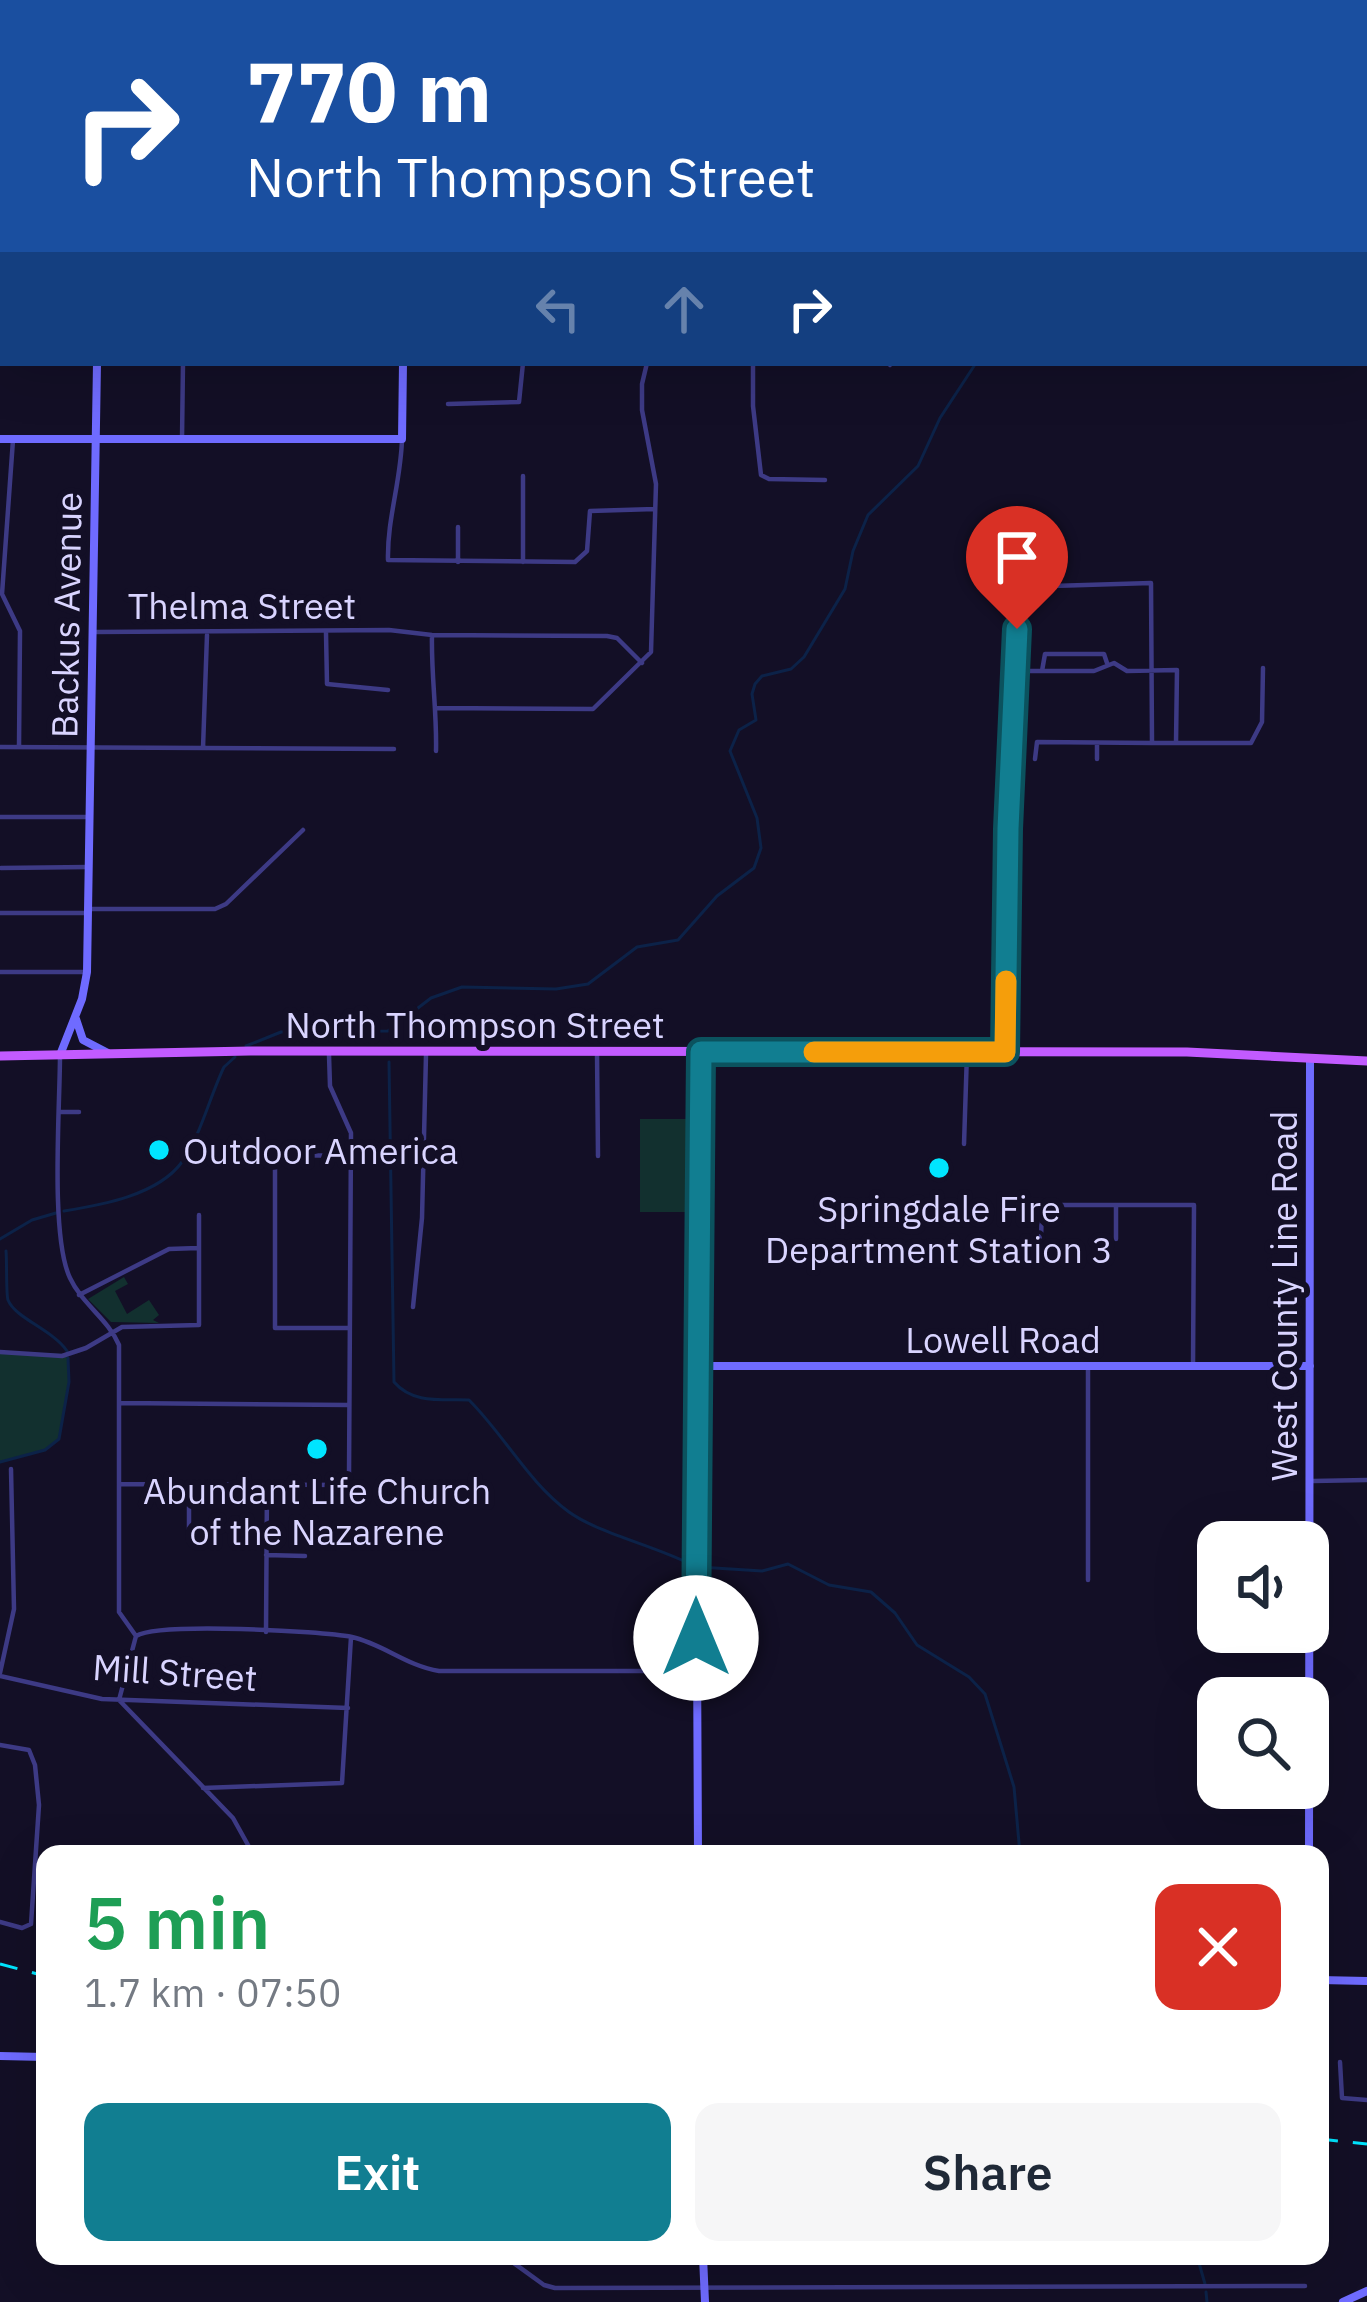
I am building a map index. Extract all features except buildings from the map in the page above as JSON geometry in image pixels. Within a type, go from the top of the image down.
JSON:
[{"type":"main road","name":"North Thompson Street","points":[[0,1056],[221,1051],[1187,1052],[1367,1060]]},
{"type":"street","name":"Backus Avenue","points":[[60,1055],[87,972],[98,366]]},
{"type":"street","points":[[182,439],[183,366]]},
{"type":"street","points":[[403,366],[401,471],[388,525],[388,560],[571,563],[587,551],[589,514],[599,508],[656,509]]},
{"type":"street","points":[[448,404],[516,404],[522,398],[523,366]]},
{"type":"street","points":[[436,708],[593,710],[654,647],[656,478],[641,400],[647,366]]},
{"type":"street","points":[[753,366],[758,471],[769,479],[825,480]]},
{"type":"street","points":[[380,440],[396,430],[402,413]]},
{"type":"street","points":[[0,439],[402,440]]},
{"type":"street","points":[[13,440],[1,593],[20,632],[19,747]]},
{"type":"street","points":[[523,562],[524,476]]},
{"type":"street","points":[[458,526],[458,562]]},
{"type":"street","points":[[1005,1052],[1019,587],[1151,584],[1152,743]]},
{"type":"street","name":"Thelma Street","points":[[94,632],[389,630],[433,635],[608,636],[617,638],[642,663]]},
{"type":"street","points":[[203,748],[207,632]]},
{"type":"street","points":[[326,633],[327,684],[388,690]]},
{"type":"street","points":[[433,635],[436,751]]},
{"type":"street","points":[[1042,671],[1042,654],[1104,654],[1107,663]]},
{"type":"street","points":[[1015,670],[1094,671],[1107,663],[1127,671],[1177,670],[1177,743]]},
{"type":"street","points":[[1035,759],[1037,742],[1251,743],[1262,722],[1263,668]]},
{"type":"street","points":[[1096,759],[1097,742]]},
{"type":"street","points":[[0,747],[394,749]]},
{"type":"street","points":[[0,817],[89,817]]},
{"type":"street","points":[[0,913],[215,909],[226,904],[303,830]]},
{"type":"street","points":[[2,868],[88,867]]},
{"type":"street","points":[[0,972],[87,972]]},
{"type":"street","points":[[76,1017],[83,1040],[109,1054]]},
{"type":"street","points":[[119,1484],[346,1483],[351,1156],[349,1126],[330,1086],[329,1051]]},
{"type":"street","points":[[413,1307],[422,1216],[426,1051]]},
{"type":"street","points":[[597,1051],[598,1156]]},
{"type":"street","points":[[698,1845],[696,1366],[701,1052]]},
{"type":"street","points":[[964,1144],[967,1052]]},
{"type":"street","points":[[60,1055],[61,1253],[80,1295],[114,1332],[121,1354],[119,1612],[136,1636]]},
{"type":"street","name":"West County Line Road","points":[[1309,1845],[1310,1060]]},
{"type":"street","points":[[60,1112],[79,1112]]},
{"type":"street","points":[[350,1328],[275,1328],[275,1165],[286,1156],[351,1156]]},
{"type":"street","points":[[1041,1240],[1042,1205],[1194,1205],[1193,1367]]},
{"type":"street","points":[[1116,1205],[1116,1239]]},
{"type":"street","points":[[0,1352],[62,1356],[122,1327],[199,1325],[199,1215]]},
{"type":"street","points":[[80,1295],[169,1249],[198,1248]]},
{"type":"street","name":"Lowell Road","points":[[696,1366],[1310,1366]]},
{"type":"street","points":[[1088,1366],[1088,1580]]},
{"type":"street","points":[[120,1403],[348,1405]]},
{"type":"street","points":[[0,1675],[14,1609],[11,1469]]},
{"type":"street","points":[[1311,1481],[1367,1480]]},
{"type":"street","points":[[189,1484],[189,1541]]},
{"type":"street","points":[[266,1632],[267,1484]]},
{"type":"street","points":[[266,1555],[305,1556]]},
{"type":"street","points":[[248,1845],[238,1825],[118,1700],[136,1636],[144,1631],[167,1628],[350,1637],[414,1666],[439,1671],[696,1671]]},
{"type":"street","points":[[203,1788],[341,1783],[350,1637]]},
{"type":"street","name":"Mill Street","points":[[0,1675],[118,1700],[348,1708]]},
{"type":"street","points":[[0,1745],[23,1747],[32,1754],[37,1845]]},
{"type":"street","points":[[0,1922],[22,1928],[32,1920],[36,1855]]},
{"type":"street","points":[[1329,1980],[1367,1981]]},
{"type":"street","points":[[0,2056],[36,2057]]},
{"type":"street","points":[[1340,2062],[1342,2098],[1367,2100]]},
{"type":"street","points":[[516,2265],[555,2288],[1305,2286]]},
{"type":"street","points":[[704,2265],[704,2302]]},
{"type":"street","points":[[1343,2302],[1367,2291]]},
{"type":"green space","points":[[640,1119],[696,1119],[695,1212],[640,1212]]},
{"type":"green space","points":[[124,1277],[128,1284],[115,1291],[127,1314],[149,1300],[159,1315],[153,1320],[159,1323],[111,1322],[88,1299]]},
{"type":"green space","points":[[0,1352],[67,1354],[69,1382],[59,1439],[45,1450],[0,1462]]},
{"type":"waterway","points":[[246,1046],[281,1032],[388,1031],[431,998],[462,987],[556,989],[588,984],[637,947],[678,940],[717,896],[754,868],[761,848],[757,818],[730,751],[739,730],[756,720],[755,684],[762,676],[791,669],[804,657],[845,589],[853,551],[868,515],[918,466],[940,418],[974,366]]},
{"type":"waterway","points":[[64,1211],[128,1197],[172,1173],[194,1141],[224,1067],[235,1057]]},
{"type":"waterway","points":[[389,1062],[394,1382],[419,1397],[469,1400],[541,1487],[569,1512],[690,1564]]},
{"type":"waterway","points":[[0,1239],[32,1220],[56,1213]]},
{"type":"waterway","points":[[6,1251],[8,1300],[67,1351]]},
{"type":"waterway","points":[[0,1462],[45,1450],[59,1439],[69,1382],[68,1358]]},
{"type":"waterway","points":[[699,1567],[762,1571],[788,1564],[829,1585],[871,1592],[895,1613],[917,1645],[969,1677],[985,1694],[1014,1787],[1019,1845]]},
{"type":"waterway","points":[[1200,2265],[1205,2284]]},
{"type":"waterway","points":[[1206,2292],[1207,2302]]},
{"type":"railway","points":[[0,1964],[36,1974]]},
{"type":"railway","points":[[1329,2140],[1367,2144]]},
{"type":"slow traffic","points":[[814,1052],[1005,1052],[1006,981]]},
{"type":"place","name":"Outdoor America","points":[[159,1150]]},
{"type":"place","name":"Springdale Fire Department Station 3","points":[[939,1168]]},
{"type":"place","name":"Abundant Life Church of the Nazarene","points":[[317,1449]]},
{"type":"route","points":[[696,1638],[701,1052],[1005,1052],[1017,629]]}]
